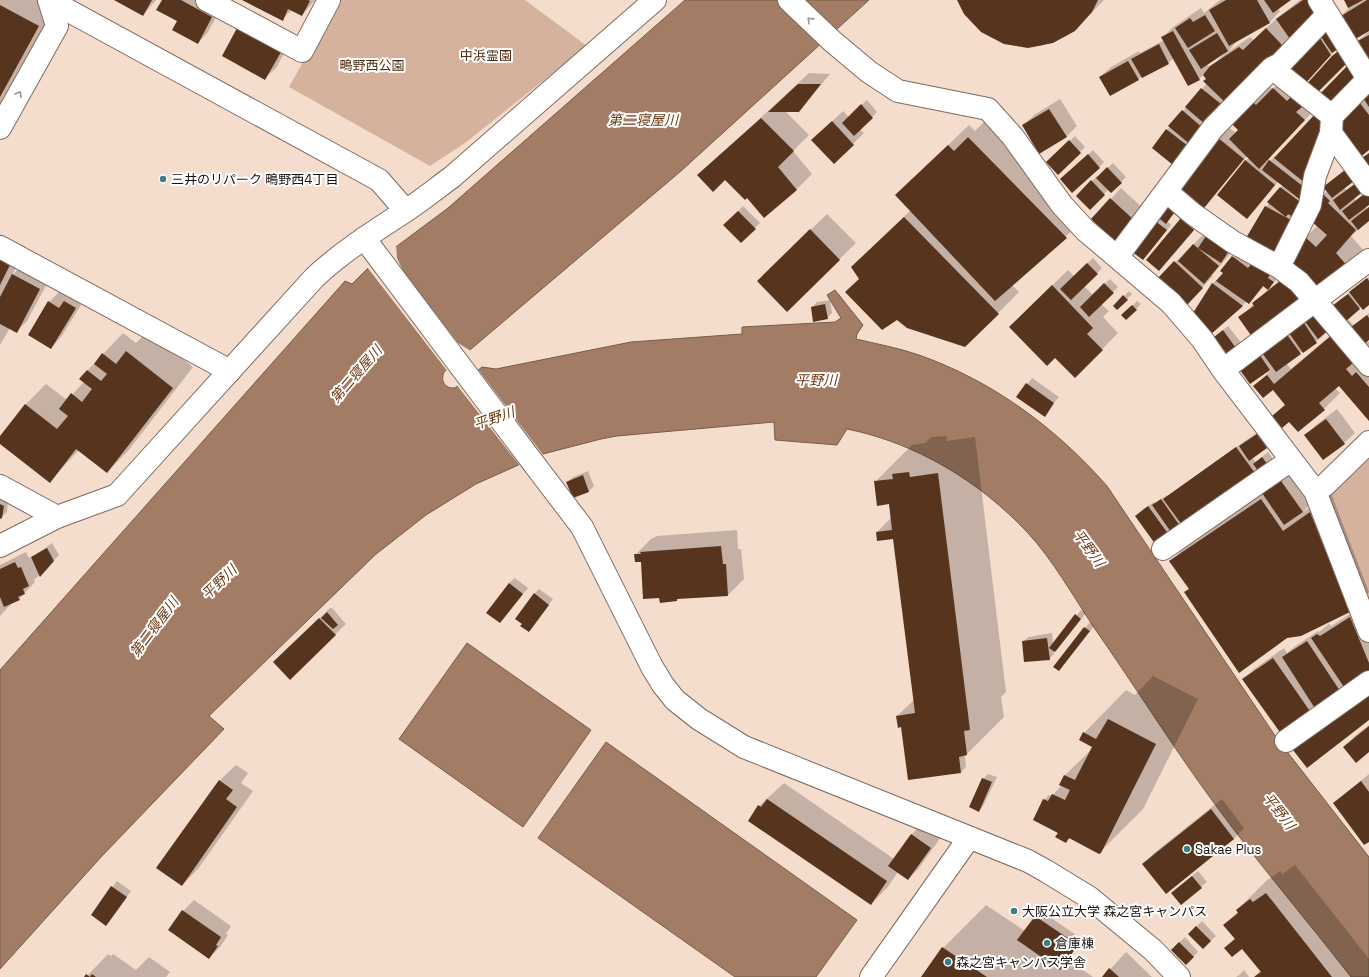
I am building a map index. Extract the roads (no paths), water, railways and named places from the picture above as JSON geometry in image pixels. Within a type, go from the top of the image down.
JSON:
[{"type":"street","points":[[0,128],[56,26],[49,0]]},
{"type":"street","points":[[49,0],[379,180],[406,211]]},
{"type":"street","points":[[207,0],[302,51],[329,0]]},
{"type":"street","points":[[0,546],[58,518],[116,495],[139,472],[315,277],[364,238],[406,211],[452,177],[655,0]]},
{"type":"street","points":[[789,0],[832,41],[868,72],[898,91],[988,109],[1013,137],[1062,205],[1084,230],[1171,303],[1202,339],[1223,370],[1315,491],[1369,632]]},
{"type":"street","points":[[1117,257],[1213,128],[1272,68],[1280,64],[1323,7],[1368,79],[1331,124],[1315,176],[1310,206],[1279,267]]},
{"type":"street","points":[[1272,68],[1331,124],[1369,185]]},
{"type":"street","points":[[1166,191],[1193,214],[1233,242],[1279,267],[1298,282],[1369,365]]},
{"type":"street","points":[[364,238],[582,527],[652,667],[663,685],[675,700],[699,720],[744,747],[1028,861],[1080,892],[1153,950],[1179,977]]},
{"type":"street","points":[[0,246],[230,371]]},
{"type":"street","points":[[1223,370],[1369,260]]},
{"type":"street","points":[[1315,491],[1324,485],[1369,442]]},
{"type":"street","points":[[1163,549],[1291,460]]},
{"type":"street","points":[[0,486],[58,518]]},
{"type":"street","points":[[1286,741],[1369,682]]},
{"type":"street","points":[[872,977],[969,838]]},
{"type":"water","points":[[685,0],[869,0],[681,171],[444,372],[444,384],[448,387],[455,388],[482,367],[496,369],[631,342],[742,334],[742,327],[835,322],[841,318],[827,295],[835,290],[863,325],[857,334],[856,339],[896,348],[919,355],[946,366],[972,378],[1022,408],[1067,445],[1107,486],[1278,740],[1369,857],[1369,977],[1351,977],[1247,847],[1183,760],[1054,566],[1027,532],[1008,514],[988,496],[945,467],[922,454],[897,444],[873,435],[847,429],[837,445],[775,440],[774,422],[617,436],[543,454],[476,484],[426,515],[375,555],[209,716],[224,729],[102,856],[0,969],[0,670],[345,281],[352,284],[369,267],[448,208]]},
{"type":"water","points":[[467,643],[591,730],[523,827],[399,739]]},
{"type":"water","points":[[606,742],[857,920],[816,977],[735,977],[538,838]]},
{"type":"place","name":"三井のリパーク 鴫野西4丁目","points":[[163,179]]},
{"type":"place","name":"Sakae Plus","points":[[1187,849]]},
{"type":"place","name":"大阪公立大学 森之宮キャンパス","points":[[1014,911]]},
{"type":"place","name":"倉庫棟","points":[[1047,943]]},
{"type":"place","name":"森之宮キャンパス学舎","points":[[948,962]]},
{"type":"park label","name":"中浜霊園","points":[[486,55]]},
{"type":"park label","name":"鴫野西公園","points":[[372,65]]},
{"type":"water label","name":"第二寝屋川","points":[[643,120]]},
{"type":"water label","name":"第二寝屋川","points":[[356,374]]},
{"type":"water label","name":"平野川","points":[[816,380]]},
{"type":"water label","name":"平野川","points":[[494,418]]},
{"type":"water label","name":"平野川","points":[[1089,548]]},
{"type":"water label","name":"平野川","points":[[219,582]]},
{"type":"water label","name":"第二寝屋川","points":[[154,627]]},
{"type":"water label","name":"平野川","points":[[1279,811]]}]
